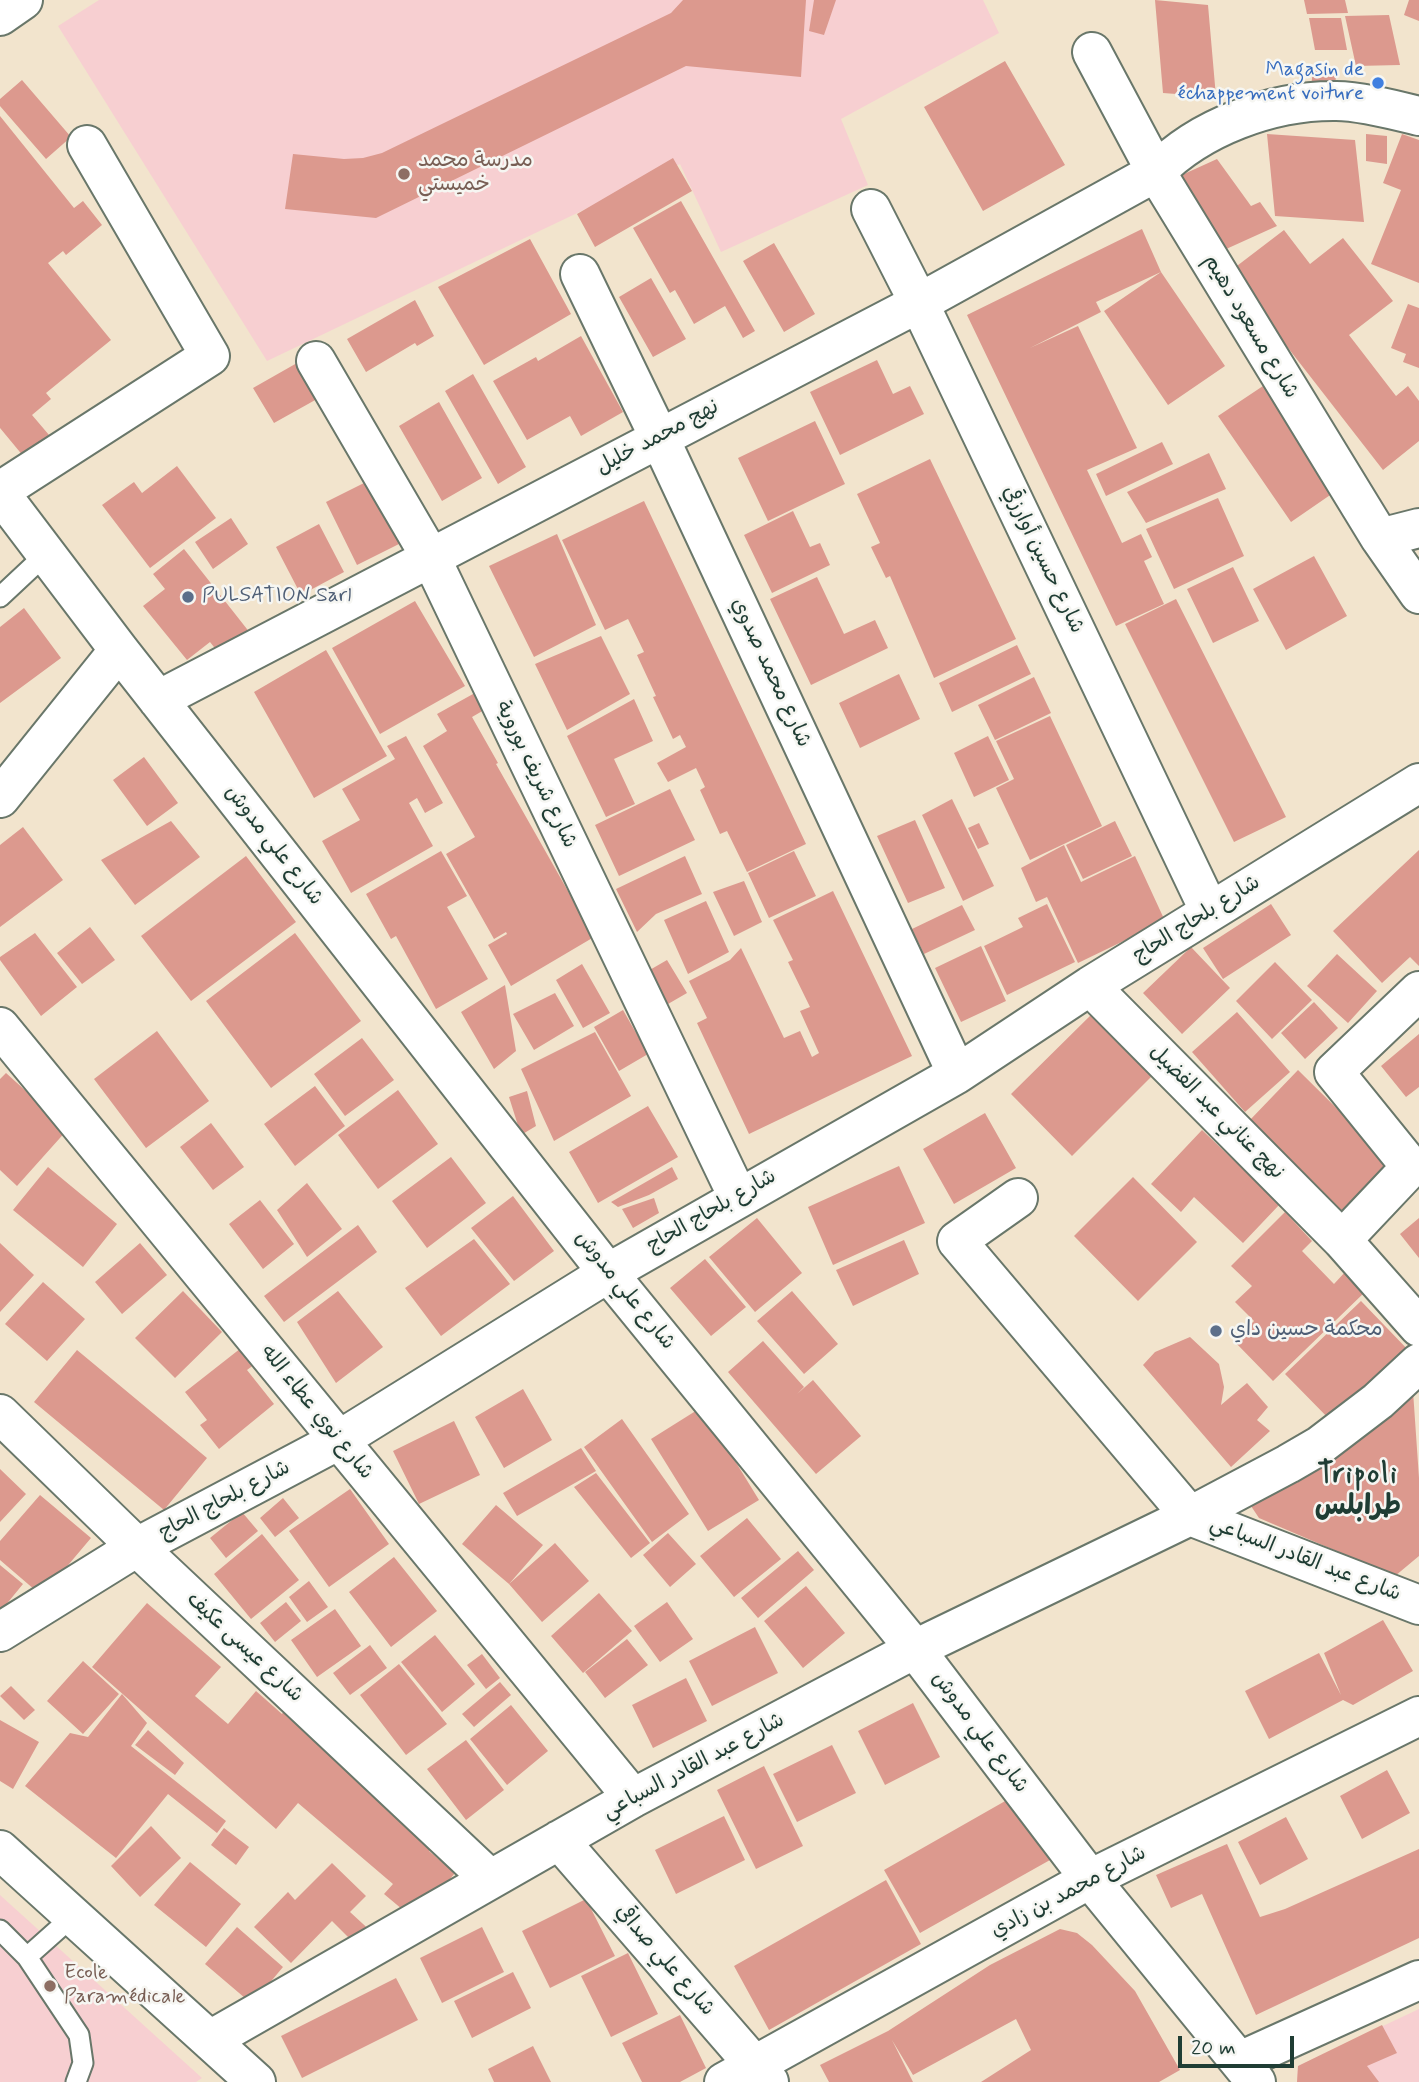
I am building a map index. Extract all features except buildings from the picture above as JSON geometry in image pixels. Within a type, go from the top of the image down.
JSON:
[{"type":"street","points":[[0,16],[23,0]]},
{"type":"street","name":"شارع مسعود دهيم","points":[[1092,52],[1156,172],[1380,538],[1419,594]]},
{"type":"street","name":"نهج محمد خليل","points":[[158,700],[919,303],[1156,172],[1173,154],[1231,123],[1275,107],[1335,100],[1419,116]]},
{"type":"street","points":[[0,492],[210,356],[87,145]]},
{"type":"street","name":"شارع حسين أوارزقي","points":[[871,209],[919,303],[1210,912]]},
{"type":"street","name":"شارع محمد صدوي","points":[[580,274],[660,437],[957,1074]]},
{"type":"street","name":"شارع شريف بوروية","points":[[316,361],[430,558],[738,1197]]},
{"type":"street","name":"شارع علي مدوش","points":[[0,492],[119,650],[608,1273],[915,1649],[1090,1879],[1248,2071]]},
{"type":"street","points":[[1380,538],[1419,526]]},
{"type":"street","points":[[0,799],[119,650]]},
{"type":"street","name":"شارع بلحاج الحاج","points":[[0,1632],[137,1547],[339,1440],[608,1273],[957,1074],[1090,986],[1419,783]]},
{"type":"street","name":"نهج عناني عبد الفضيل","points":[[1090,986],[1342,1240],[1419,1326]]},
{"type":"street","points":[[1342,1240],[1411,1167],[1334,1072],[1419,991]]},
{"type":"street","name":"شارع نوي عطاء الله","points":[[0,1027],[633,1798]]},
{"type":"street","name":"شارع عبد القادر السباعي","points":[[1018,1198],[957,1241],[1190,1516],[1419,1605]]},
{"type":"street","name":"شارع عبد القادر السباعي","points":[[210,2040],[633,1798],[915,1649],[1190,1516],[1319,1446],[1378,1401],[1419,1363]]},
{"type":"street","name":"شارع عيسى عكيف","points":[[0,1414],[137,1547],[490,1879]]},
{"type":"street","name":"شارع محمد بن زادي","points":[[749,2076],[1090,1879],[1419,1716]]},
{"type":"street","name":"شارع علي صداقي","points":[[559,1840],[749,2076]]},
{"type":"street","points":[[0,1850],[256,2082]]},
{"type":"street","points":[[1248,2071],[1419,1980]]},
{"type":"lane","points":[[0,597],[46,554]]},
{"type":"lane","points":[[27,1957],[73,1916]]},
{"type":"lane","points":[[0,1930],[27,1957],[79,2035],[83,2063],[76,2082]]},
{"type":"shaded area","name":"مدرسة محمد خميستي","points":[[99,0],[983,0],[999,33],[841,119],[868,185],[721,252],[680,164],[267,361],[58,26]]},
{"type":"shaded area","name":"Ecole Paramédicale","points":[[0,1895],[202,2078],[196,2082],[0,2082]]},
{"type":"shaded area","points":[[1419,2009],[1419,2082],[1297,2082],[1298,2066]]},
{"type":"place","name":"Magasin de échappement voiture","points":[[1378,83]]},
{"type":"place","name":"مدرسة محمد خميستي","points":[[404,174]]},
{"type":"place","name":"PULSATION Sarl","points":[[188,597]]},
{"type":"place","name":"محكمة حسين داي","points":[[1216,1331]]},
{"type":"place","name":"Ecole Paramédicale","points":[[50,1986]]},
{"type":"district","name":"Tripoli طرابلس","points":[[1358,1492]]}]
